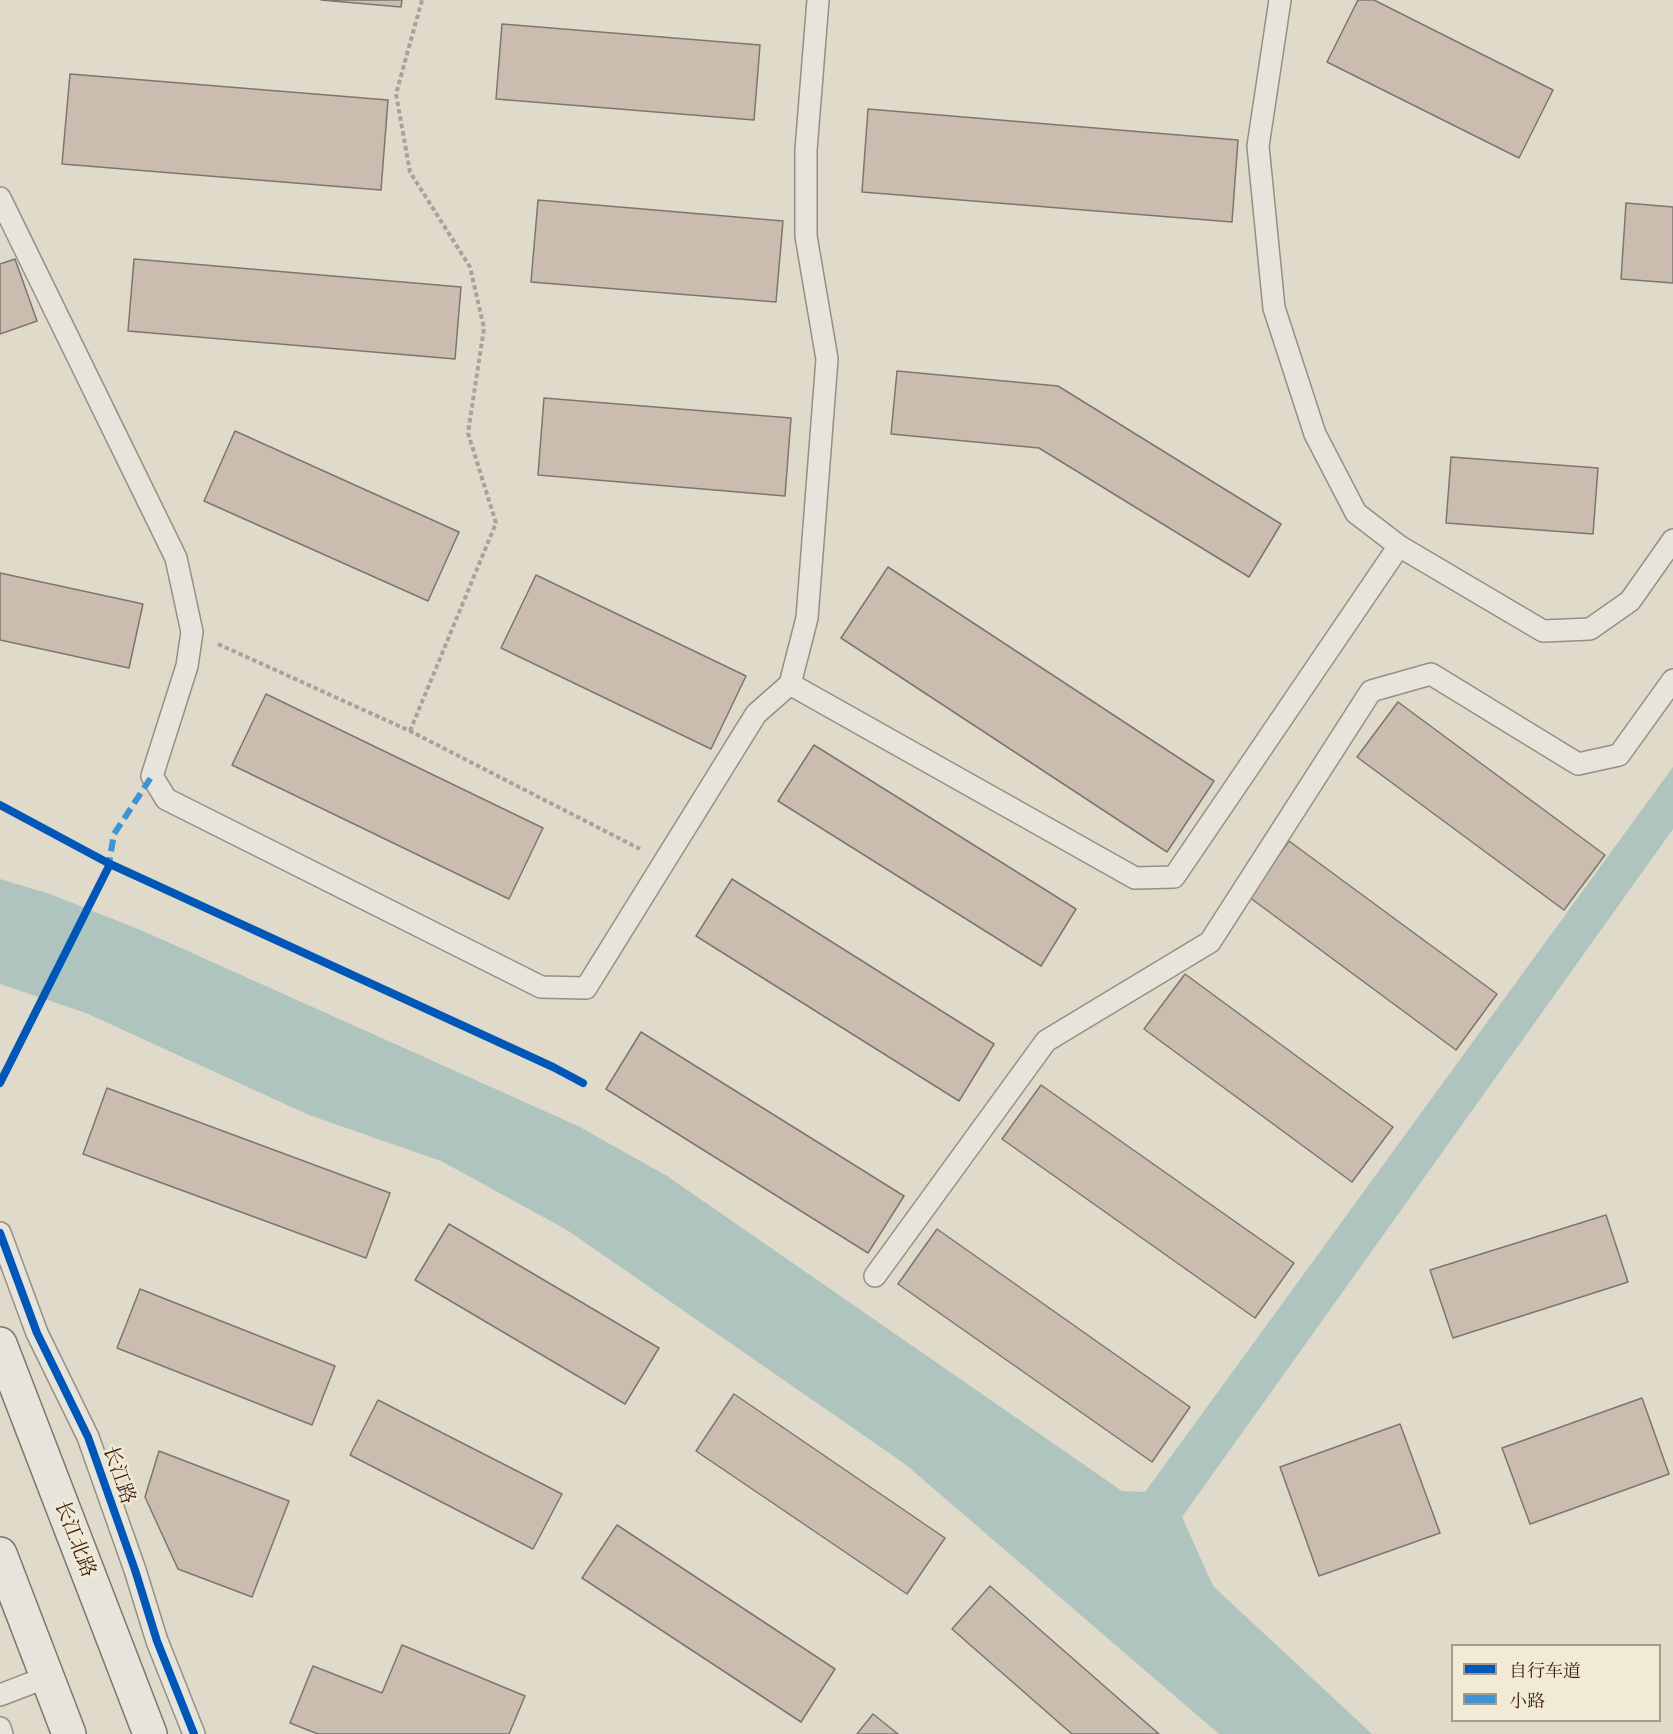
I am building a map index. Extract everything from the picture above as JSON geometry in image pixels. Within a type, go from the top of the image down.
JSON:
[{"type":"main road","name":"长江北路","points":[[0,1344],[150,1734]]},
{"type":"main road","points":[[0,1554],[69,1734]]},
{"type":"lane","points":[[0,198],[176,558],[192,632],[187,666],[152,776],[166,799],[541,987],[586,988],[756,714],[790,684],[807,618],[827,359],[806,236],[806,150],[818,0]]},
{"type":"lane","points":[[1280,0],[1258,146],[1274,308],[1315,434],[1356,513],[1399,546],[1543,631],[1590,629],[1630,601],[1673,540]]},
{"type":"lane","points":[[790,684],[1135,878],[1173,877],[1399,546]]},
{"type":"lane","points":[[875,1276],[1047,1041],[1210,942],[1371,691],[1431,674],[1578,764],[1619,755],[1673,680]]},
{"type":"lane","name":"长江路","points":[[0,1233],[37,1334],[88,1437],[135,1570],[157,1641],[194,1734]]},
{"type":"lane","points":[[0,1695],[47,1677]]},
{"type":"lane","points":[[0,1728],[2,1734]]},
{"type":"path","points":[[410,731],[496,523],[468,433],[484,328],[470,267],[410,172],[396,94],[422,0]]},
{"type":"path","points":[[192,632],[410,731],[664,862]]},
{"type":"water","points":[[1673,767],[1673,829],[1182,1517],[1213,1586],[1372,1734],[1219,1734],[905,1464],[567,1230],[441,1161],[309,1115],[86,1013],[0,984],[0,879],[50,894],[143,931],[578,1126],[667,1176],[1122,1491],[1145,1492]]},
{"type":"building","points":[[321,0],[402,0],[401,7]]},
{"type":"building","points":[[1358,0],[1374,0],[1553,90],[1519,158],[1327,62]]},
{"type":"building","points":[[502,24],[760,45],[754,120],[496,99]]},
{"type":"building","points":[[70,74],[388,100],[381,190],[62,164]]},
{"type":"building","points":[[868,109],[1238,140],[1232,222],[862,192]]},
{"type":"building","points":[[538,200],[783,221],[776,302],[531,282]]},
{"type":"building","points":[[1626,203],[1673,207],[1673,283],[1621,279]]},
{"type":"building","points":[[15,259],[37,321],[0,334],[0,264]]},
{"type":"building","points":[[134,259],[461,287],[455,359],[128,331]]},
{"type":"building","points":[[897,371],[1058,386],[1281,524],[1249,577],[1039,448],[891,434]]},
{"type":"building","points":[[544,398],[791,418],[785,496],[538,475]]},
{"type":"building","points":[[235,431],[459,532],[428,601],[204,501]]},
{"type":"building","points":[[1451,457],[1598,468],[1593,534],[1446,523]]},
{"type":"building","points":[[888,567],[1214,781],[1167,852],[841,638]]},
{"type":"building","points":[[0,573],[143,604],[129,668],[0,640]]},
{"type":"building","points":[[536,575],[746,676],[711,749],[501,648]]},
{"type":"building","points":[[266,694],[543,828],[509,899],[232,765]]},
{"type":"building","points":[[1398,702],[1605,855],[1564,910],[1357,757]]},
{"type":"building","points":[[814,745],[1076,909],[1041,966],[778,801]]},
{"type":"building","points":[[1289,841],[1497,994],[1456,1050],[1249,897]]},
{"type":"building","points":[[732,879],[994,1044],[959,1101],[696,936]]},
{"type":"building","points":[[1185,974],[1393,1127],[1352,1182],[1144,1029]]},
{"type":"building","points":[[641,1032],[904,1196],[868,1253],[606,1089]]},
{"type":"building","points":[[1041,1085],[1294,1263],[1255,1318],[1002,1139]]},
{"type":"building","points":[[107,1088],[390,1193],[366,1258],[83,1154]]},
{"type":"building","points":[[1606,1215],[1628,1282],[1453,1338],[1430,1270]]},
{"type":"building","points":[[449,1224],[659,1348],[625,1404],[415,1280]]},
{"type":"building","points":[[937,1229],[1190,1407],[1152,1462],[898,1284]]},
{"type":"building","points":[[140,1289],[335,1366],[312,1425],[117,1348]]},
{"type":"building","points":[[734,1394],[945,1538],[907,1594],[696,1451]]},
{"type":"building","points":[[1642,1398],[1669,1474],[1530,1524],[1502,1448]]},
{"type":"building","points":[[378,1400],[562,1494],[533,1549],[350,1455]]},
{"type":"building","points":[[1400,1424],[1440,1533],[1319,1576],[1280,1467]]},
{"type":"building","points":[[159,1451],[289,1501],[252,1597],[178,1569],[145,1497]]},
{"type":"building","points":[[617,1525],[835,1669],[801,1722],[582,1578]]},
{"type":"building","points":[[990,1586],[1159,1734],[1072,1734],[952,1629]]},
{"type":"building","points":[[402,1645],[525,1696],[509,1734],[318,1734],[290,1723],[313,1666],[382,1693]]},
{"type":"building","points":[[873,1714],[898,1734],[857,1734]]},
{"type":"marked path","points":[[108,869],[114,834],[152,776]]},
{"type":"cycle path","points":[[0,805],[110,864],[553,1067],[583,1083]]},
{"type":"cycle path","points":[[0,1083],[110,864]]},
{"type":"cycle path","points":[[0,1233],[37,1333],[88,1437],[135,1570],[157,1641],[194,1734]]}]
